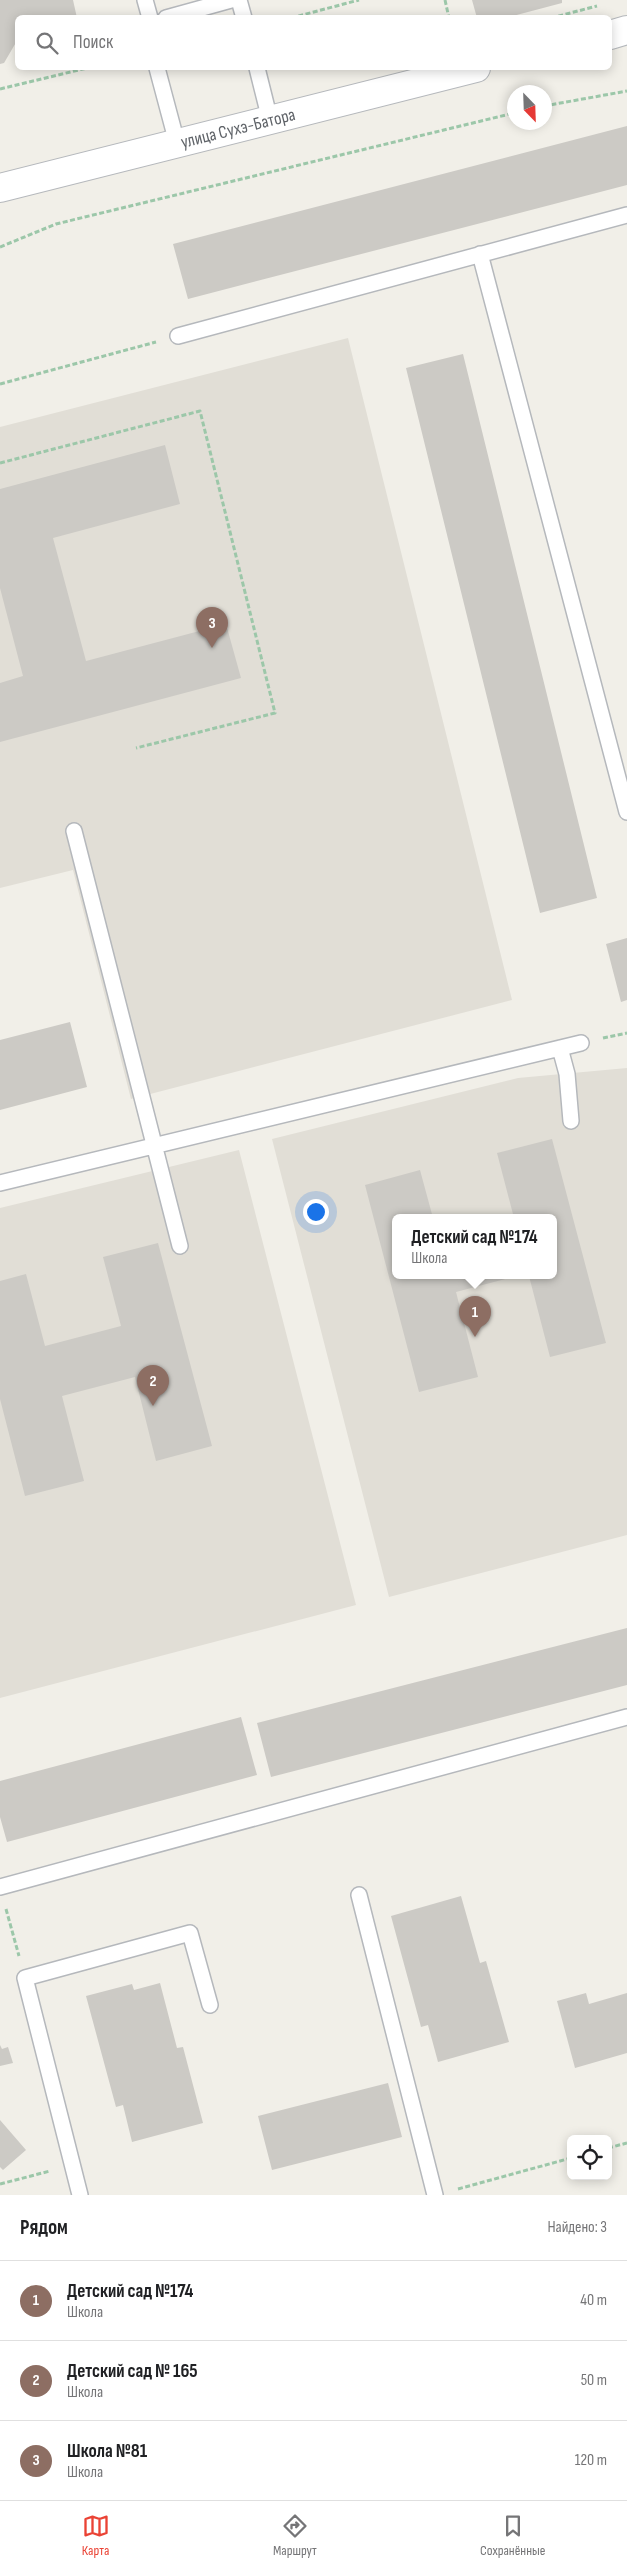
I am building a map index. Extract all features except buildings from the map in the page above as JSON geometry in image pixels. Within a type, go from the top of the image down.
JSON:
[{"type":"street","points":[[612,34],[627,30]]},
{"type":"street","name":"улица Сухэ-Батора","points":[[0,188],[468,70]]},
{"type":"lane","points":[[145,0],[149,15]]},
{"type":"lane","points":[[177,15],[231,0]]},
{"type":"lane","points":[[239,0],[243,15]]},
{"type":"lane","points":[[158,70],[177,143]]},
{"type":"lane","points":[[257,70],[270,120]]},
{"type":"lane","points":[[178,336],[627,215]]},
{"type":"lane","points":[[480,254],[627,812]]},
{"type":"lane","points":[[74,831],[180,1246]]},
{"type":"lane","points":[[0,1183],[580,1043]]},
{"type":"lane","points":[[560,1048],[567,1074],[571,1121]]},
{"type":"lane","points":[[0,1886],[627,1717]]},
{"type":"lane","points":[[359,1895],[435,2195]]},
{"type":"lane","points":[[80,2195],[25,1978],[190,1933],[210,2005]]},
{"type":"path","points":[[302,15],[359,0]]},
{"type":"path","points":[[445,0],[448,15]]},
{"type":"path","points":[[562,15],[573,12]]},
{"type":"path","points":[[0,90],[79,70]]},
{"type":"path","points":[[552,105],[627,92]]},
{"type":"path","points":[[0,247],[56,224],[507,115]]},
{"type":"path","points":[[0,384],[178,336]]},
{"type":"path","points":[[0,462],[200,411],[275,713],[136,748]]},
{"type":"path","points":[[5,1906],[25,1978]]},
{"type":"path","points":[[612,2147],[627,2143]]},
{"type":"path","points":[[435,2195],[567,2159]]},
{"type":"path","points":[[0,2184],[72,2166]]},
{"type":"shaded area","points":[[348,338],[512,1000],[131,1099],[73,870],[0,888],[0,427]]},
{"type":"shaded area","points":[[627,1068],[627,1535],[389,1597],[272,1139],[518,1078]]},
{"type":"shaded area","points":[[239,1150],[356,1605],[0,1698],[0,1208]]},
{"type":"place","name":"Школа №81","points":[[212,648]]},
{"type":"place","name":"Детский сад №174","points":[[475,1337]]},
{"type":"place","name":"Детский сад № 165","points":[[153,1406]]}]
